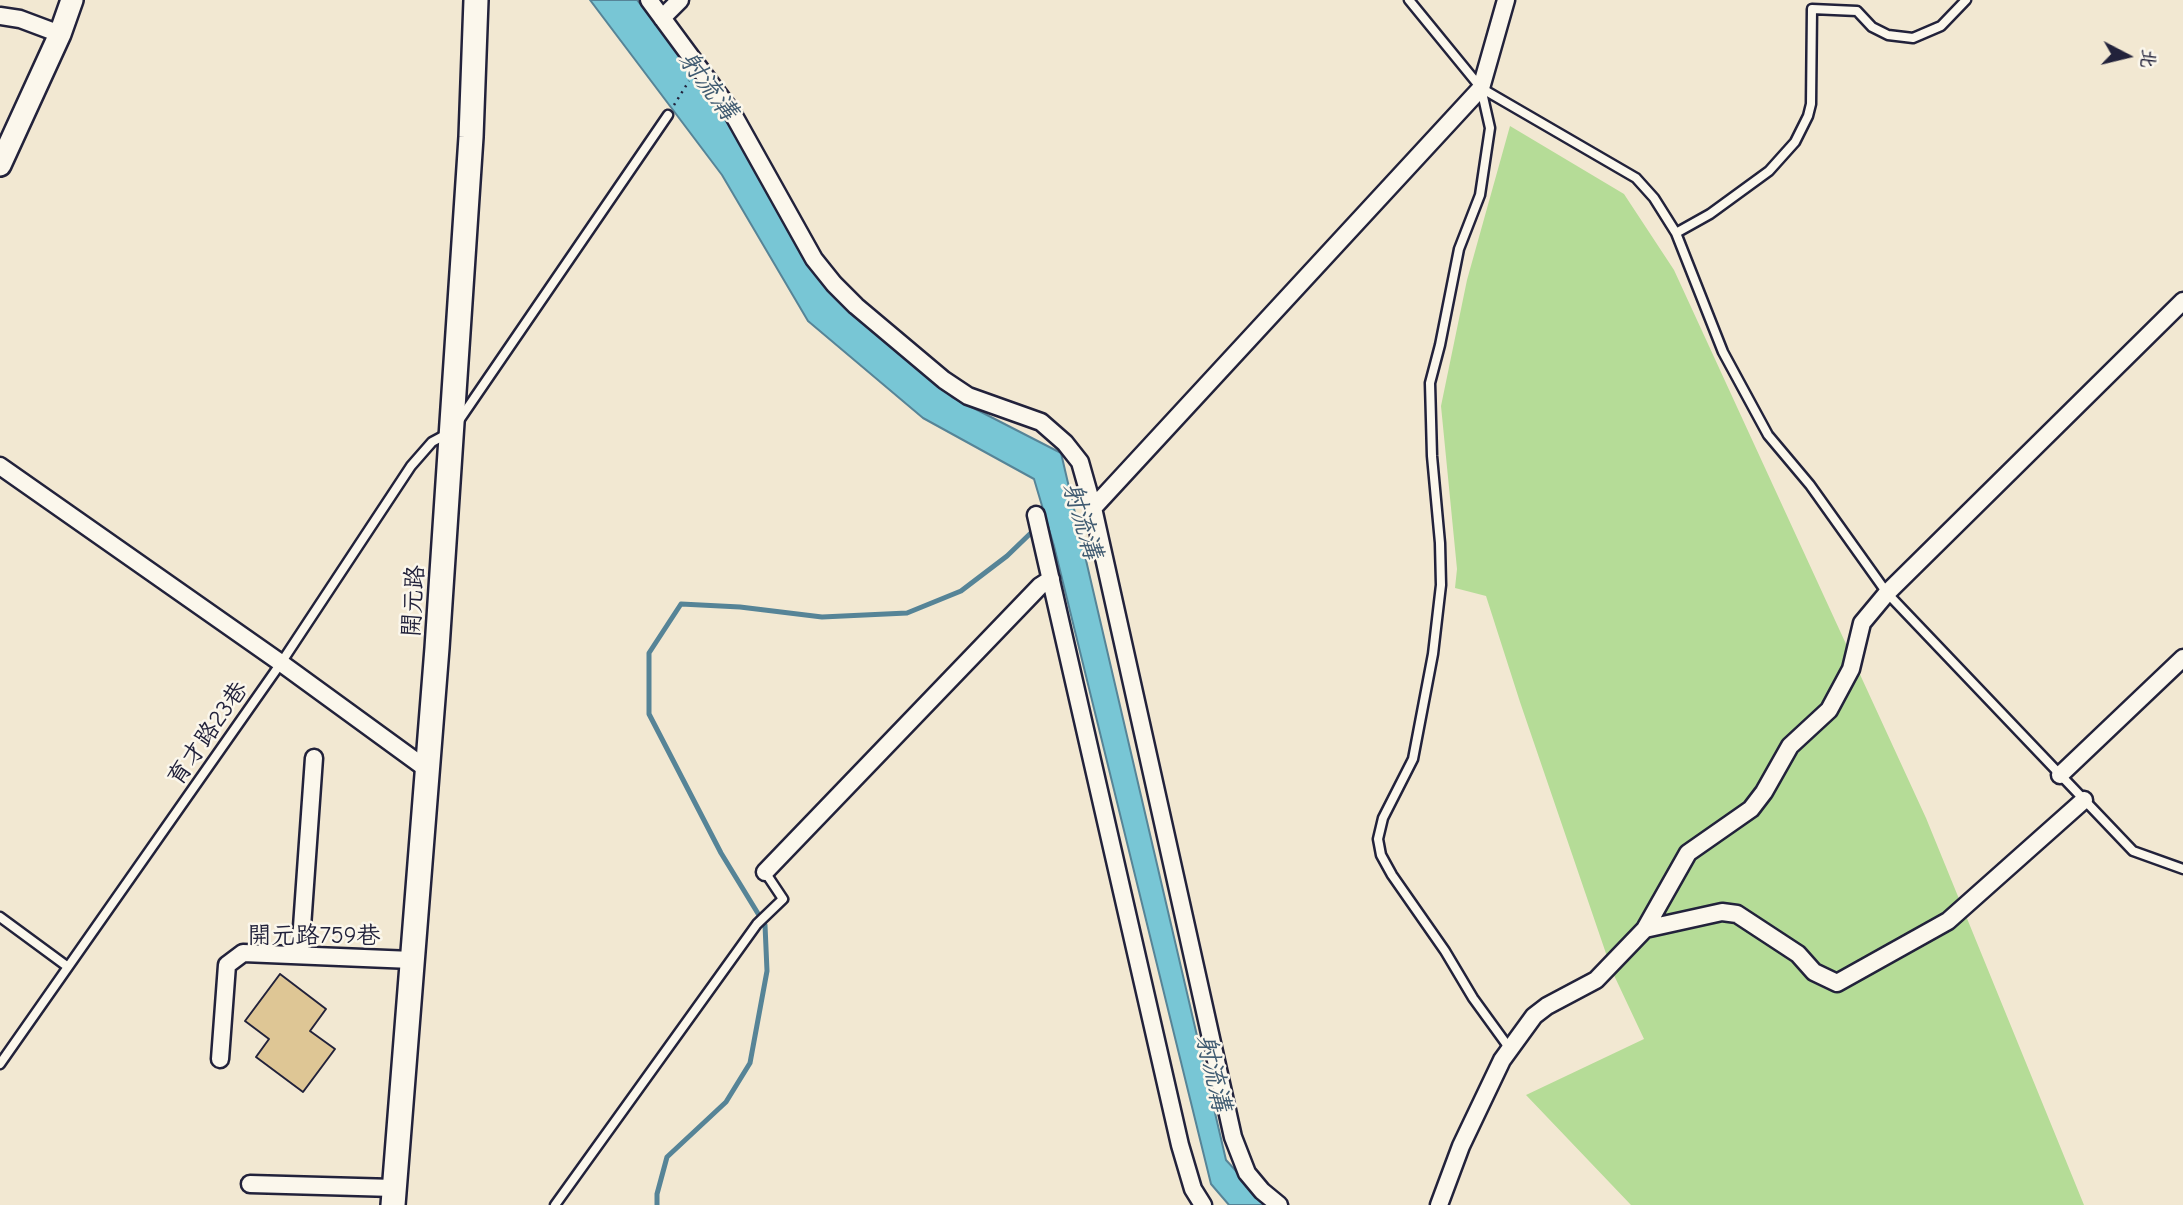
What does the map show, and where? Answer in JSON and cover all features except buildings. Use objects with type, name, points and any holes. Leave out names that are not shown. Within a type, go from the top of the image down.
[{"type":"main road","name":"開元路","points":[[394,1197],[452,432],[477,0]]},
{"type":"street","points":[[0,164],[60,34],[72,0]]},
{"type":"street","points":[[649,0],[733,114],[814,259],[834,284],[856,306],[944,380],[968,396],[1041,422],[1065,443],[1080,462],[1093,508],[1233,1136],[1247,1173],[1262,1191],[1279,1205]]},
{"type":"street","points":[[662,18],[680,0]]},
{"type":"street","points":[[1093,508],[1481,88],[1506,0]]},
{"type":"street","points":[[0,16],[20,19],[60,34]]},
{"type":"street","points":[[1439,1205],[1461,1146],[1502,1060],[1534,1016],[1547,1006],[1596,980],[1645,929],[1688,853],[1751,809],[1764,792],[1790,746],[1829,710],[1851,669],[1862,623],[1887,593],[2183,300]]},
{"type":"street","points":[[0,466],[281,663],[428,770]]},
{"type":"street","points":[[1036,516],[1180,1145],[1193,1189],[1203,1205]]},
{"type":"street","points":[[765,872],[1040,586],[1051,579]]},
{"type":"street","points":[[2060,775],[2183,658]]},
{"type":"street","points":[[300,955],[314,758]]},
{"type":"street","points":[[1645,929],[1721,912],[1737,914],[1798,954],[1814,972],[1837,983],[1948,921],[2084,800]]},
{"type":"street","name":"開元路759巷","points":[[219,1059],[227,965],[243,953],[412,961]]},
{"type":"street","points":[[250,1184],[394,1197]]},
{"type":"lane","points":[[1409,0],[1481,88],[1636,178],[1654,198],[1676,233],[1724,352],[1768,435],[1810,485],[1887,593],[2133,851],[2183,869]]},
{"type":"lane","points":[[1676,233],[1710,214],[1769,171],[1795,142],[1811,104],[1812,5],[1857,10],[1872,27],[1888,35],[1913,38],[1941,26],[1966,0]]},
{"type":"lane","points":[[1481,88],[1490,128],[1480,195],[1459,249],[1430,383],[1441,585],[1433,654],[1413,759],[1383,818],[1378,839],[1381,855],[1392,874],[1445,951],[1473,998],[1510,1049]]},
{"type":"lane","points":[[452,432],[668,115]]},
{"type":"lane","name":"育才路23巷","points":[[0,1063],[281,663],[411,466],[432,442],[452,432]]},
{"type":"lane","points":[[555,1205],[757,924],[783,899],[765,872]]},
{"type":"lane","points":[[0,917],[68,967]]},
{"type":"path","points":[[668,115],[698,66]]},
{"type":"green space","points":[[1510,126],[1624,194],[1674,270],[1926,818],[2084,1205],[1631,1205],[1526,1095],[1644,1039],[1612,971],[1486,596],[1455,588],[1457,569],[1441,406],[1467,280]]},
{"type":"water","points":[[590,0],[637,0],[692,69],[743,145],[822,281],[952,397],[1061,453],[1226,1160],[1267,1205],[1229,1205],[1211,1184],[1054,546],[1034,479],[923,418],[808,321],[722,175]]},
{"type":"waterway","points":[[657,1205],[657,1194],[667,1157],[726,1102],[750,1063],[767,971],[765,925],[721,853],[649,714],[649,653],[681,604],[740,607],[822,617],[907,613],[961,591],[1007,556],[1035,529]]},
{"type":"water label","name":"射流溝","points":[[708,86]]},
{"type":"water label","name":"射流溝","points":[[1082,521]]},
{"type":"water label","name":"射流溝","points":[[1213,1073]]}]
